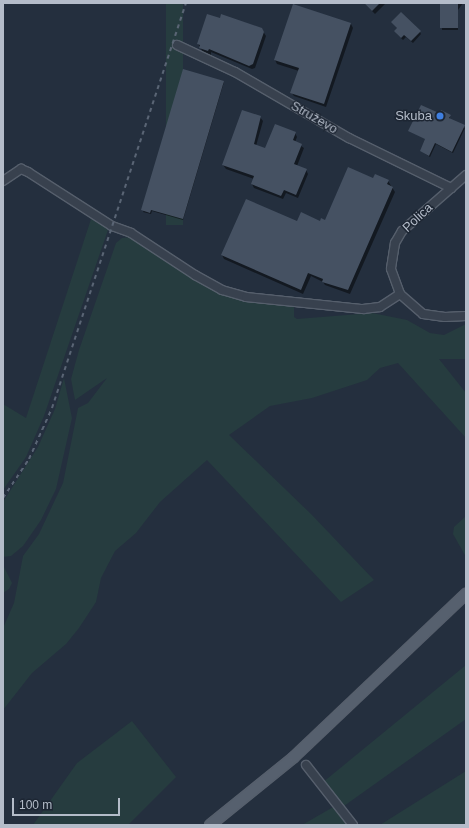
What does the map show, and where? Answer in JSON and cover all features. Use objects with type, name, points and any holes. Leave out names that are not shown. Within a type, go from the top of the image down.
[{"type":"main road","points":[[210,825],[294,757],[466,594]]},
{"type":"street","name":"Struževo","points":[[177,45],[235,72],[349,138],[451,188]]},
{"type":"street","points":[[3,181],[21,169],[112,226],[118,226],[222,290],[246,297],[363,310],[380,307],[400,294]]},
{"type":"street","name":"Polica","points":[[466,175],[402,231],[395,243],[391,268],[400,294],[423,314],[445,317],[466,316]]},
{"type":"street","points":[[306,765],[353,825]]},
{"type":"green space","points":[[166,3],[183,3],[183,225],[166,225]]},
{"type":"green space","points":[[92,216],[109,227],[44,416],[26,457],[3,490],[3,404],[26,418]]},
{"type":"green space","points":[[130,237],[234,297],[294,306],[294,317],[297,319],[372,313],[407,320],[430,333],[444,335],[466,324],[466,359],[439,359],[466,393],[466,438],[398,363],[380,368],[367,380],[312,398],[270,406],[229,435],[311,514],[374,580],[341,602],[207,460],[160,502],[136,533],[115,551],[101,578],[96,602],[79,628],[66,644],[32,673],[3,710],[3,628],[14,603],[23,556],[39,534],[63,483],[78,408],[88,403],[107,378],[75,400],[71,379],[79,350],[116,243],[122,238]]},
{"type":"green space","points":[[64,378],[72,418],[56,489],[41,520],[23,546],[11,556],[3,557],[3,502],[38,447],[55,409]]},
{"type":"green space","points":[[466,516],[466,557],[453,534],[454,527]]},
{"type":"green space","points":[[3,565],[12,583],[9,589],[3,593]]},
{"type":"green space","points":[[466,665],[466,719],[344,806],[358,825],[355,825],[322,783]]},
{"type":"green space","points":[[132,721],[176,777],[128,825],[33,825],[77,763]]},
{"type":"green space","points":[[466,771],[466,825],[380,825],[391,818]]},
{"type":"green space","points":[[335,806],[350,825],[302,825]]},
{"type":"building","points":[[364,3],[380,3],[372,11]]},
{"type":"building","points":[[440,3],[458,3],[458,28],[440,28]]},
{"type":"building","points":[[293,4],[351,23],[324,104],[290,93],[299,68],[274,60]]},
{"type":"building","points":[[401,12],[421,31],[411,41],[404,35],[401,38],[394,31],[397,28],[391,22]]},
{"type":"building","points":[[207,14],[220,18],[221,14],[262,28],[264,32],[253,64],[249,66],[209,49],[208,51],[199,48],[200,45],[197,44]]},
{"type":"building","points":[[183,69],[224,81],[183,219],[151,210],[150,213],[141,210]]},
{"type":"building","points":[[421,105],[439,113],[441,110],[451,115],[449,118],[465,125],[452,152],[435,143],[429,156],[420,151],[425,139],[408,131]]},
{"type":"building","points":[[242,110],[261,116],[254,144],[265,148],[275,124],[296,132],[293,140],[302,144],[294,164],[307,169],[296,195],[284,190],[281,196],[251,184],[254,176],[222,165]]},
{"type":"building","points":[[348,167],[373,178],[375,174],[389,180],[387,184],[393,187],[348,290],[322,282],[323,279],[308,273],[301,290],[221,255],[246,199],[297,221],[301,212],[320,221],[321,218],[325,220]]},
{"type":"railway","points":[[3,498],[29,459],[52,408],[186,3]]},
{"type":"place","name":"Skuba","points":[[440,116]]}]
